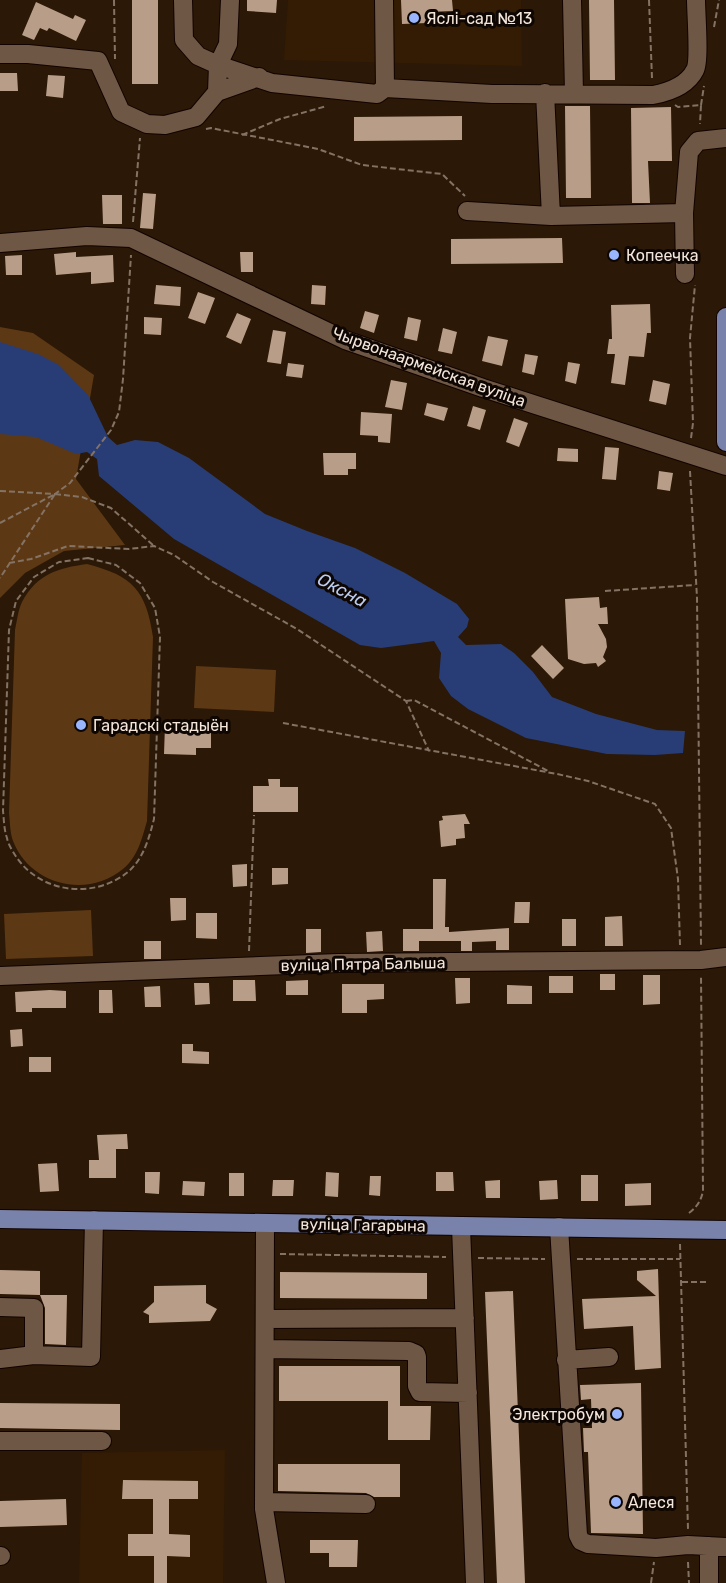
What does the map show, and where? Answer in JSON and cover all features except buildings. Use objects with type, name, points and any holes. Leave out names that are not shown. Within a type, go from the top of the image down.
[{"type":"main road","points":[[726,317],[726,442]]},
{"type":"main road","name":"вуліца Гагарына","points":[[0,1219],[726,1230]]},
{"type":"street","points":[[183,0],[184,40],[198,56],[272,83],[377,94],[385,87],[492,94],[653,95],[670,91],[688,79],[696,68],[696,0]]},
{"type":"street","points":[[217,92],[218,65],[228,44],[230,0]]},
{"type":"street","points":[[384,0],[385,87]]},
{"type":"street","points":[[572,0],[574,93]]},
{"type":"street","points":[[0,43],[28,54]]},
{"type":"street","points":[[0,54],[106,60],[121,112],[147,124],[165,125],[196,117],[217,92],[259,77]]},
{"type":"street","points":[[545,93],[550,216]]},
{"type":"street","points":[[690,277],[684,213],[689,152],[698,141],[726,138]]},
{"type":"street","points":[[467,211],[550,216],[684,213]]},
{"type":"street","name":"Чырвонаармейская вуліца","points":[[0,243],[87,236],[132,238],[345,340],[408,363],[726,466]]},
{"type":"street","name":"вуліца Пятра Балыша","points":[[0,976],[338,963],[701,960],[726,957]]},
{"type":"street","points":[[0,1359],[34,1355],[91,1357],[94,1220]]},
{"type":"street","points":[[265,1223],[264,1502],[276,1583]]},
{"type":"street","points":[[461,1227],[475,1583]]},
{"type":"street","points":[[559,1227],[578,1535],[581,1541],[588,1544],[656,1548],[688,1545],[717,1546],[709,1583]]},
{"type":"street","points":[[0,1307],[34,1308],[34,1355]]},
{"type":"street","points":[[265,1320],[465,1318]]},
{"type":"street","points":[[265,1349],[410,1351],[417,1357],[417,1386],[420,1392],[468,1393]]},
{"type":"street","points":[[566,1360],[609,1357]]},
{"type":"street","points":[[0,1441],[102,1441]]},
{"type":"street","points":[[264,1502],[366,1504]]},
{"type":"path","points":[[106,60],[114,0]]},
{"type":"path","points":[[649,0],[653,95],[662,97],[678,107],[701,105],[698,141]]},
{"type":"path","points":[[242,135],[280,118],[330,105]]},
{"type":"path","points":[[0,524],[55,494],[70,483],[111,430],[119,412],[140,136],[147,124]]},
{"type":"path","points":[[200,129],[211,128],[318,149],[362,165],[442,174],[467,197],[467,211]]},
{"type":"path","points":[[689,1583],[680,1259],[681,1218],[696,1208],[703,1191],[696,585],[689,454],[693,423],[690,277]]},
{"type":"path","points":[[0,491],[82,497],[111,508],[154,546],[174,555],[213,582],[297,629],[406,701],[429,750]]},
{"type":"path","points":[[0,578],[55,494]]},
{"type":"path","points":[[9,563],[31,559],[68,546],[129,549],[154,546]]},
{"type":"path","points":[[88,558],[116,565],[140,583],[155,608],[160,637],[154,819],[146,847],[129,871],[103,886],[74,890],[46,883],[22,866],[7,840],[3,811],[9,630],[16,601],[34,577],[59,562],[88,558]]},
{"type":"path","points":[[605,591],[696,585]]},
{"type":"path","points":[[406,701],[414,700],[552,773]]},
{"type":"path","points":[[283,723],[552,773],[588,781],[655,804],[671,828],[678,879],[680,960]]},
{"type":"path","points":[[249,966],[254,815]]},
{"type":"path","points":[[703,1191],[708,1191]]},
{"type":"path","points":[[682,1282],[707,1282]]},
{"type":"path","points":[[651,1583],[656,1548]]},
{"type":"shaded area","points":[[288,0],[521,0],[522,66],[284,60]]},
{"type":"shaded area","points":[[0,327],[33,333],[94,375],[76,479],[125,545],[64,551],[25,573],[0,598]]},
{"type":"shaded area","name":"Гарадскі стадыён","points":[[87,564],[116,574],[135,587],[146,607],[153,637],[147,821],[136,853],[123,869],[109,878],[77,885],[61,883],[32,868],[21,856],[13,841],[9,813],[15,630],[20,608],[28,592],[49,574]]},
{"type":"shaded area","points":[[196,666],[276,670],[274,712],[194,708]]},
{"type":"shaded area","points":[[91,910],[93,956],[6,959],[4,914]]},
{"type":"shaded area","points":[[225,1450],[223,1583],[79,1583],[82,1453]]},
{"type":"water","name":"Оксна","points":[[0,342],[38,354],[59,365],[88,395],[108,437],[117,445],[135,440],[158,442],[189,458],[265,514],[355,548],[405,573],[457,604],[469,619],[467,627],[458,637],[466,645],[501,644],[533,672],[552,697],[596,714],[657,730],[685,731],[683,753],[607,754],[526,738],[468,709],[451,696],[439,678],[441,653],[434,641],[381,648],[360,645],[174,539],[99,476],[97,459],[87,452],[76,454],[36,437],[0,434]]},
{"type":"place","name":"Яслі-сад №13","points":[[414,18]]},
{"type":"place","name":"Копеечка","points":[[614,255]]},
{"type":"place","name":"Гарадскі стадыён","points":[[81,725]]},
{"type":"place","name":"Электробум","points":[[617,1414]]},
{"type":"place","name":"Алеся","points":[[616,1502]]}]
